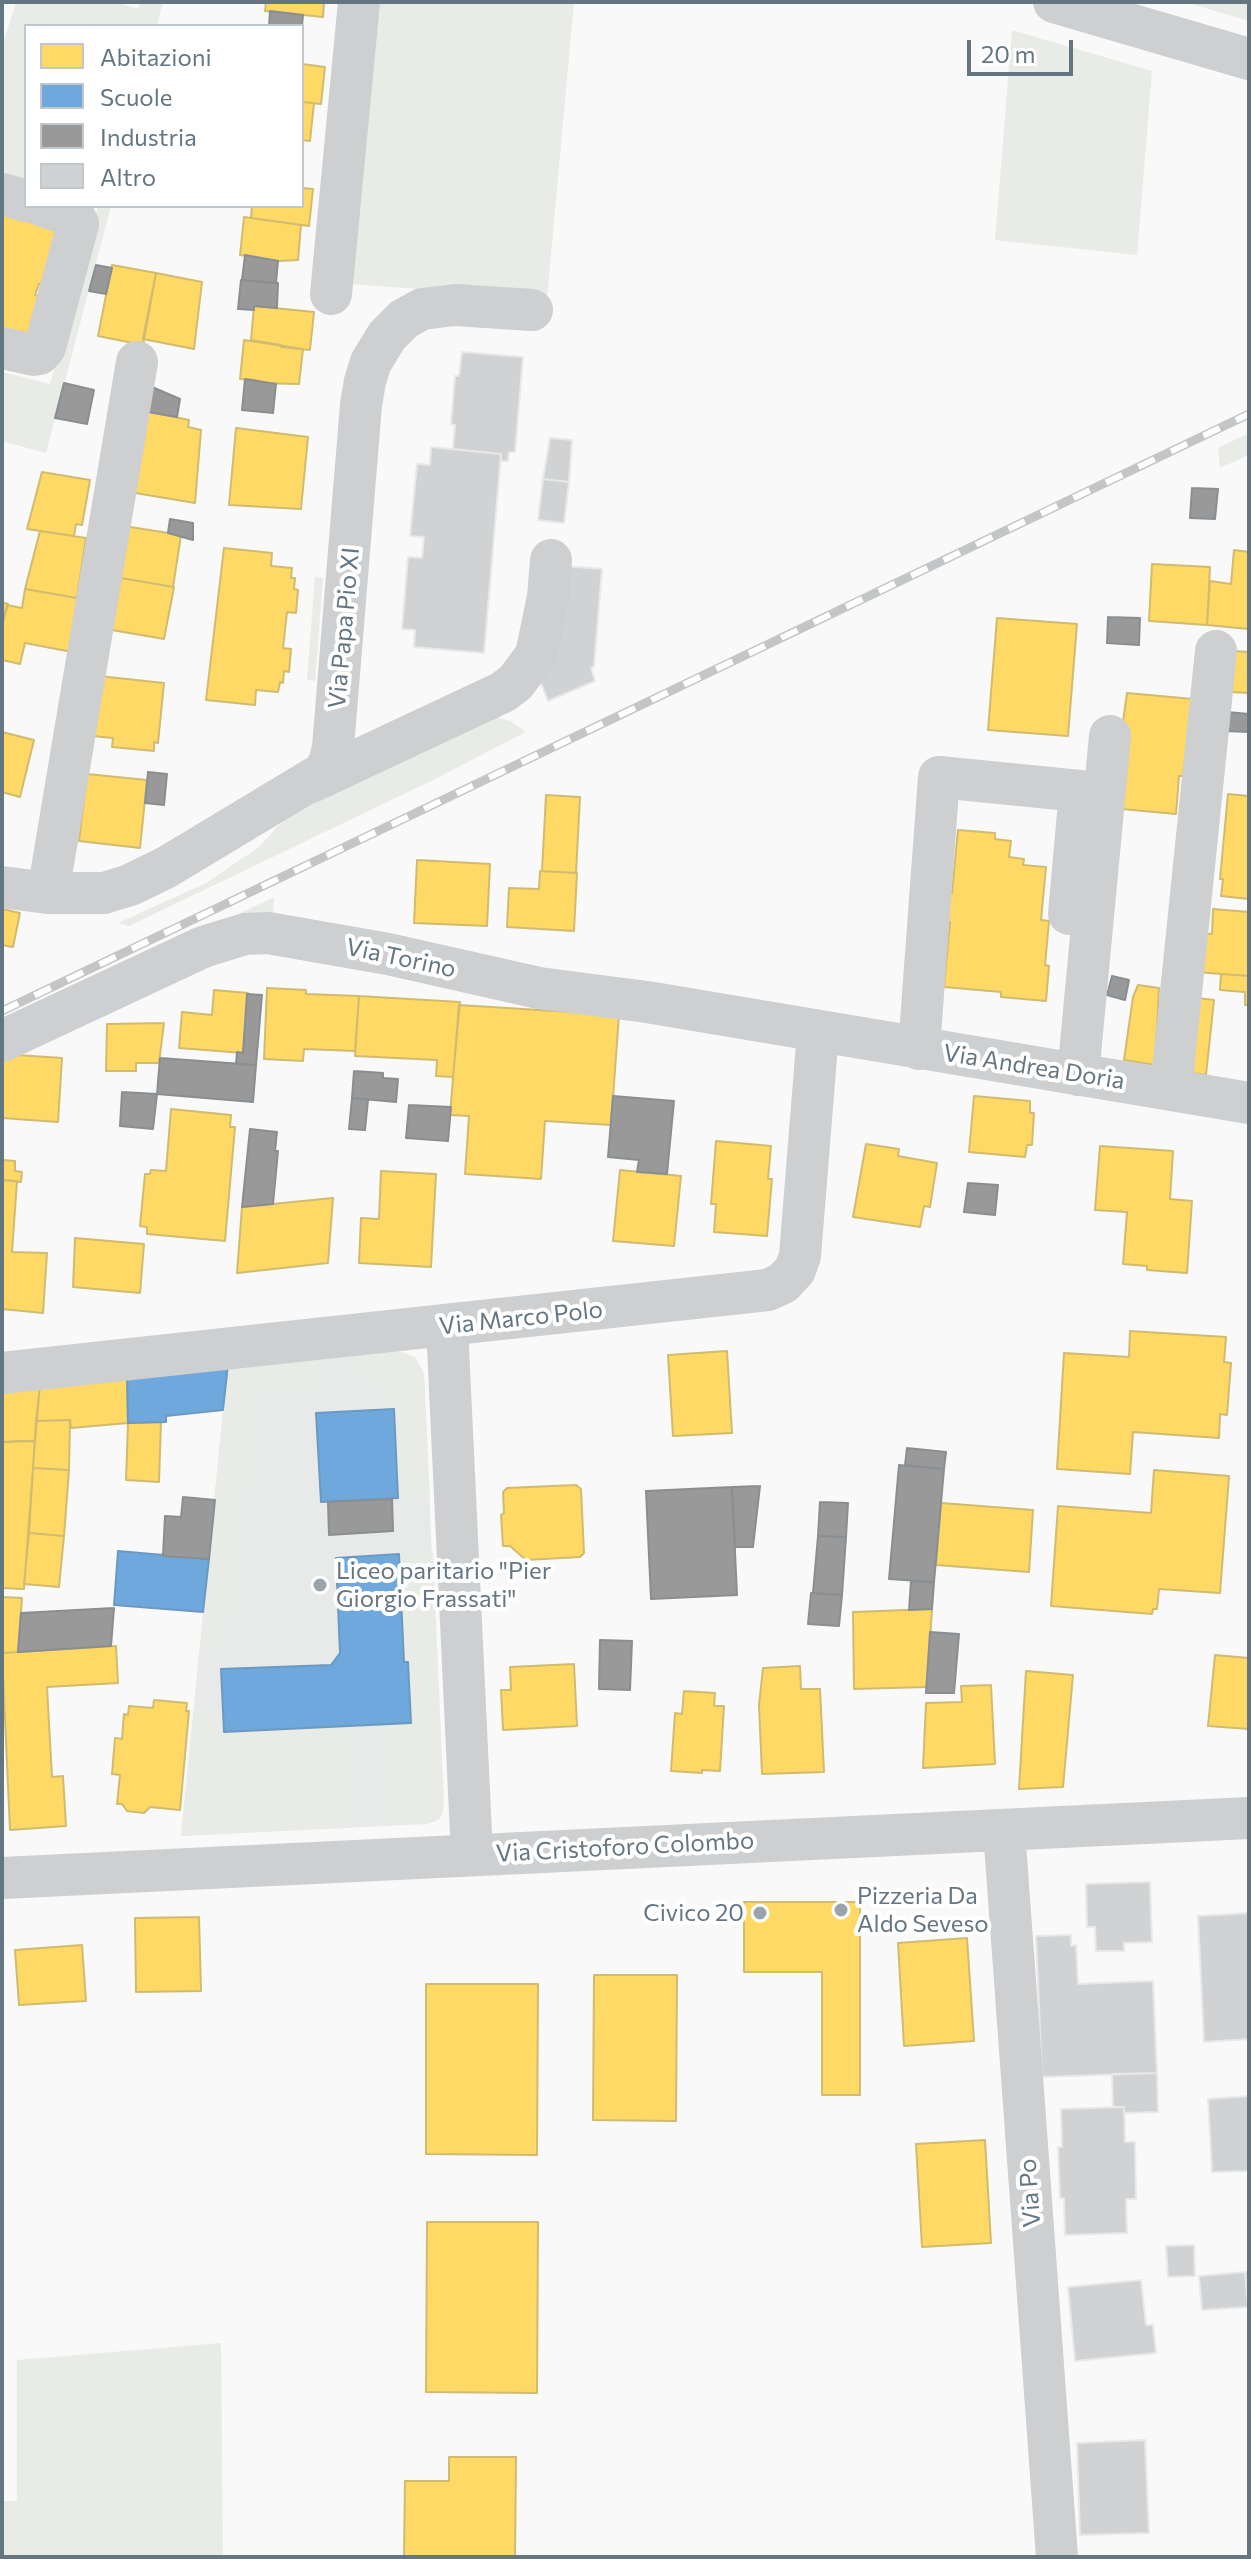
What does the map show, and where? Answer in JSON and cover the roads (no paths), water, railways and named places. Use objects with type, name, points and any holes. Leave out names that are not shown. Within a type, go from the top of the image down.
[{"type":"street","points":[[331,294],[359,2]]},
{"type":"street","points":[[1054,2],[1249,59]]},
{"type":"street","points":[[2,194],[24,200]]},
{"type":"street","points":[[2,348],[39,354],[45,347],[78,224],[74,216],[49,208]]},
{"type":"street","name":"Via Papa Pio XI","points":[[2,887],[48,893],[104,893],[130,885],[165,868],[323,773],[333,747],[361,405],[371,362],[387,336],[404,319],[422,309],[455,305],[532,310]]},
{"type":"street","points":[[48,893],[137,362]]},
{"type":"street","points":[[310,783],[503,692],[516,682],[536,655],[548,597],[551,560]]},
{"type":"street","points":[[1171,1090],[1216,651]]},
{"type":"street","points":[[1078,1075],[1110,736]]},
{"type":"street","points":[[919,1049],[939,777],[1080,791],[1069,914]]},
{"type":"street","name":"Via Torino","points":[[2,1041],[203,947],[245,934],[268,933],[388,954],[539,988],[647,1002],[818,1032]]},
{"type":"street","name":"Via Andrea Doria","points":[[818,1032],[1249,1103]]},
{"type":"street","name":"Via Marco Polo","points":[[2,1373],[768,1290],[783,1283],[795,1270],[802,1241],[818,1032]]},
{"type":"street","points":[[447,1326],[472,1855]]},
{"type":"street","name":"Via Cristoforo Colombo","points":[[2,1878],[1249,1818]]},
{"type":"street","name":"Via Po","points":[[1004,1830],[1057,2557]]},
{"type":"railway","points":[[2,1011],[1249,414]]},
{"type":"place","name":"Liceo paritario \"Pier Giorgio Frassati\"","points":[[320,1585]]},
{"type":"place","name":"Pizzeria Da Aldo Seveso","points":[[841,1910]]},
{"type":"place","name":"Civico 20","points":[[760,1913]]}]
